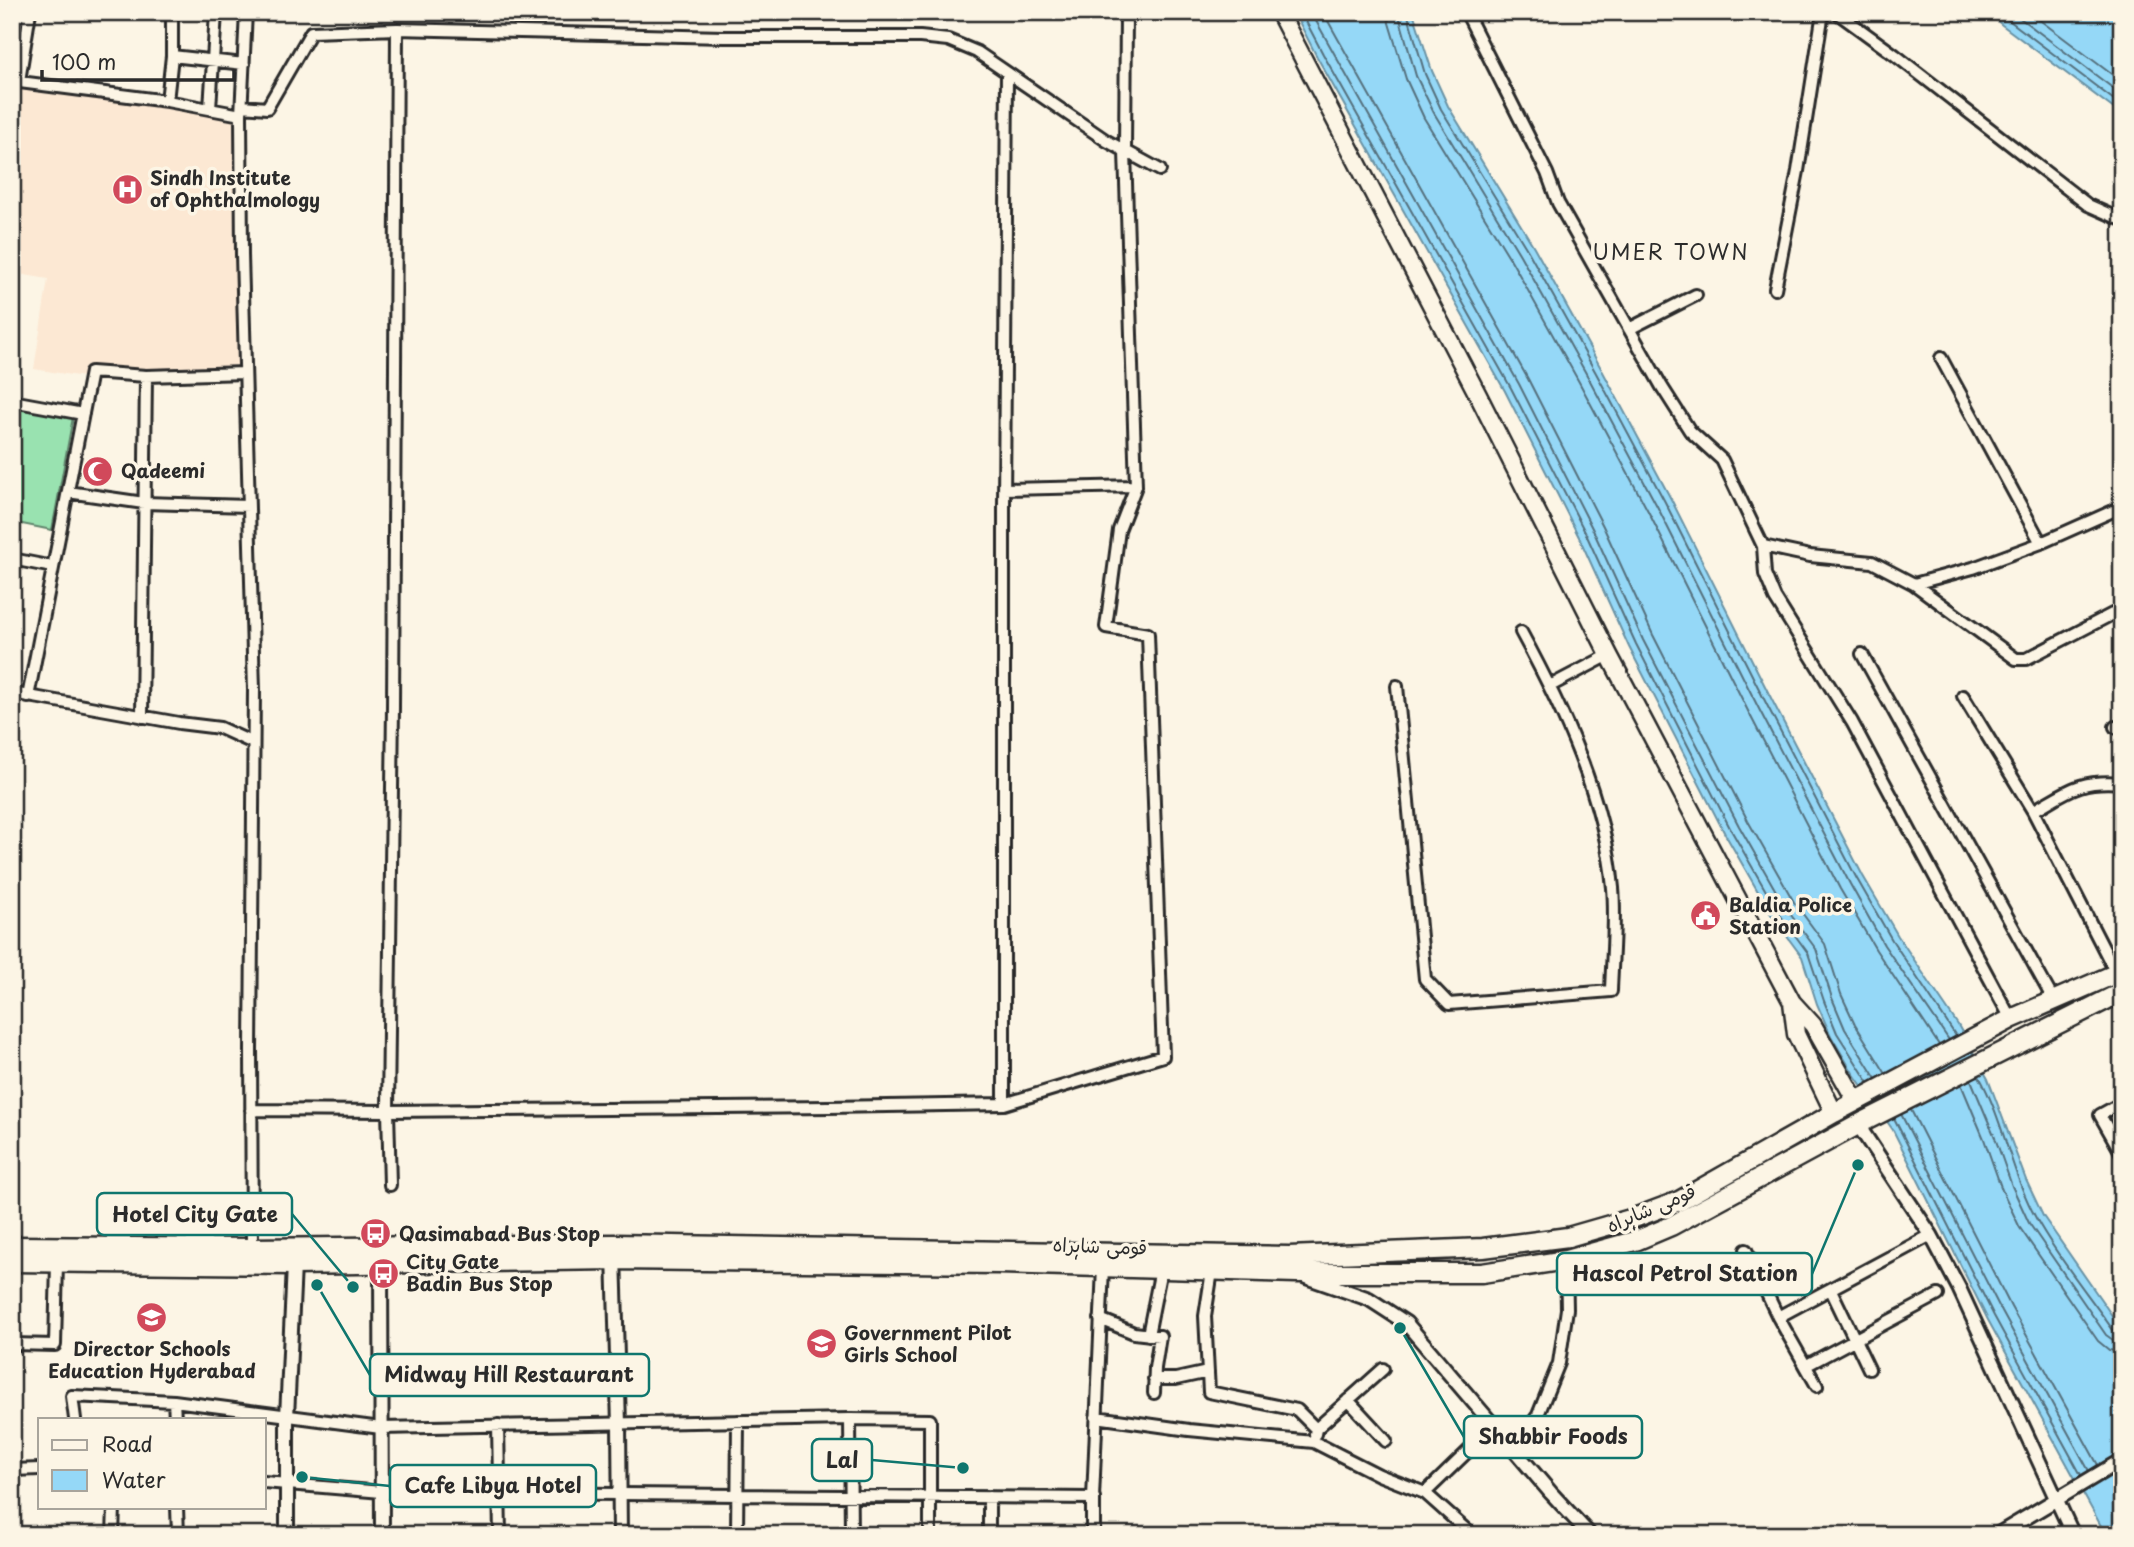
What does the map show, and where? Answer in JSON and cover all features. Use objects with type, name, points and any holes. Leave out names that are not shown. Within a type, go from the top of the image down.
[{"type":"highway","name":"قومی شاہراہ","points":[[12,1262],[57,1263],[102,1255],[252,1248],[449,1253],[1289,1256],[1483,1248],[1568,1237],[1634,1218],[1679,1201],[1835,1113],[2011,1019],[2119,972]]},
{"type":"highway","name":"قومی شاہراہ","points":[[614,1252],[1297,1273],[1482,1273],[1566,1260],[1638,1240],[1689,1217],[1861,1123],[2122,992]]},
{"type":"highway","points":[[1679,1201],[1689,1217]]},
{"type":"highway","name":"قومی شاہراہ","points":[[12,1246],[102,1255],[294,1265],[382,1263],[449,1253]]},
{"type":"main road","points":[[1279,12],[1478,395],[1609,655],[1792,1002],[1813,1025],[1860,1100]]},
{"type":"main road","points":[[1792,1002],[1796,1034],[1835,1113]]},
{"type":"street","points":[[167,101],[172,56],[172,12]]},
{"type":"street","points":[[210,109],[216,12]]},
{"type":"street","points":[[246,12],[242,111],[245,373],[254,690],[252,1248]]},
{"type":"street","points":[[251,1110],[1004,1104],[1163,1056],[1148,634],[1106,627],[1119,530],[1136,486],[1125,152],[1126,12]]},
{"type":"street","points":[[1466,12],[1547,173],[1558,203],[1662,387],[1690,431],[1722,460],[1763,546],[1765,574],[1775,598],[1853,722],[2011,1019]]},
{"type":"street","points":[[1775,289],[1798,171],[1823,12]]},
{"type":"street","points":[[1836,12],[2088,205],[2122,220]]},
{"type":"street","points":[[12,14],[30,14],[16,81],[210,109],[242,111],[267,108],[311,32],[397,29],[724,37],[920,37],[948,40],[977,52],[1125,152],[1160,170]]},
{"type":"street","points":[[390,1185],[388,1111],[397,29]]},
{"type":"street","points":[[172,56],[244,64]]},
{"type":"street","points":[[1004,1104],[1007,73]]},
{"type":"street","points":[[1629,329],[1696,295]]},
{"type":"street","points":[[1941,358],[2041,543]]},
{"type":"street","points":[[28,697],[92,372],[146,376],[245,373]]},
{"type":"street","points":[[142,717],[146,376]]},
{"type":"street","points":[[12,401],[83,414]]},
{"type":"street","points":[[1004,489],[1136,486]]},
{"type":"street","points":[[68,492],[144,503],[249,506]]},
{"type":"street","points":[[1914,584],[1973,568],[2041,543],[2122,507]]},
{"type":"street","points":[[1763,546],[1810,556],[1872,562],[1914,584],[2016,659],[2026,659],[2122,609]]},
{"type":"street","points":[[12,559],[53,567]]},
{"type":"street","points":[[1397,686],[1425,979],[1449,1004],[1611,991],[1613,890],[1605,837],[1592,790],[1550,686],[1521,632]]},
{"type":"street","points":[[1862,654],[2054,1000]]},
{"type":"street","points":[[1550,686],[1609,655]]},
{"type":"street","points":[[12,693],[220,728],[253,743]]},
{"type":"street","points":[[1963,696],[2033,811],[2119,972]]},
{"type":"street","points":[[2033,811],[2080,784],[2102,781],[2122,783]]},
{"type":"street","points":[[2122,1103],[2100,1115],[2122,1154]]},
{"type":"street","points":[[1861,1123],[1931,1235],[1959,1288],[2073,1535]]},
{"type":"street","points":[[1778,1317],[1931,1235]]},
{"type":"street","points":[[1746,1250],[1778,1317],[1817,1386]]},
{"type":"street","points":[[614,1252],[620,1535]]},
{"type":"street","points":[[1514,1449],[1538,1415],[1559,1363],[1567,1309],[1566,1260]]},
{"type":"street","points":[[12,1344],[55,1345],[57,1263]]},
{"type":"street","points":[[382,1263],[382,1535]]},
{"type":"street","points":[[287,1535],[287,1416],[294,1265]]},
{"type":"street","points":[[1093,1535],[1103,1267]]},
{"type":"street","points":[[1148,1335],[1161,1269]]},
{"type":"street","points":[[1212,1271],[1205,1316],[1209,1392],[1297,1409],[1316,1429]]},
{"type":"street","points":[[1297,1273],[1369,1299],[1406,1323],[1590,1535]]},
{"type":"street","points":[[1830,1290],[1869,1369]]},
{"type":"street","points":[[1807,1365],[1938,1295]]},
{"type":"street","points":[[1100,1320],[1134,1333],[1160,1336],[1154,1393]]},
{"type":"street","points":[[1314,1442],[1316,1429],[1383,1369]]},
{"type":"street","points":[[1154,1379],[1176,1379],[1208,1372]]},
{"type":"street","points":[[75,1418],[72,1396],[174,1401],[381,1428],[498,1424],[930,1420],[930,1535]]},
{"type":"street","points":[[1348,1400],[1386,1441]]},
{"type":"street","points":[[174,1401],[174,1418]]},
{"type":"street","points":[[1096,1417],[1314,1442],[1379,1475],[1425,1493],[1472,1535]]},
{"type":"street","points":[[850,1419],[851,1535]]},
{"type":"street","points":[[737,1535],[738,1421]]},
{"type":"street","points":[[498,1424],[500,1535]]},
{"type":"street","points":[[1425,1493],[1494,1426]]},
{"type":"street","points":[[1997,1535],[2122,1460]]},
{"type":"street","points":[[12,1470],[38,1469]]},
{"type":"street","points":[[266,1482],[382,1492],[1093,1498]]},
{"type":"street","points":[[989,1497],[989,1535]]},
{"type":"street","points":[[113,1535],[114,1508]]},
{"type":"street","points":[[177,1508],[178,1535]]},
{"type":"shaded area","name":"Sindh Institute of Ophthalmology","points":[[12,81],[241,115],[245,373],[90,378],[34,369],[48,279],[19,274],[21,264],[12,262]]},
{"type":"green space","points":[[12,406],[73,417],[52,530],[12,522]]},
{"type":"water","points":[[1294,12],[1413,12],[1432,71],[1448,106],[1534,247],[1602,370],[1671,499],[1863,876],[1898,936],[1958,1025],[1988,1079],[2026,1180],[2043,1216],[2122,1330],[2122,1535],[2106,1535],[1988,1320],[1893,1130],[1831,1036],[1817,1004],[1802,957],[1772,916],[1725,834],[1629,647],[1579,537],[1505,391]]},
{"type":"water","points":[[1987,12],[2122,12],[2122,115],[2002,25]]},
{"type":"place","name":"Sindh Institute of Ophthalmology","points":[[127,189]]},
{"type":"place","name":"Qadeemi","points":[[98,471]]},
{"type":"place","name":"Baldia Police Station","points":[[1706,916]]},
{"type":"place","name":"Hascol Petrol Station","points":[[1858,1165]]},
{"type":"place","name":"Qasimabad Bus Stop","points":[[376,1234]]},
{"type":"place","name":"City Gate Badin Bus Stop","points":[[383,1273]]},
{"type":"place","name":"Midway Hill Restaurant","points":[[317,1285]]},
{"type":"place","name":"Hotel City Gate","points":[[353,1287]]},
{"type":"place","name":"Director Schools Education Hyderabad","points":[[152,1318]]},
{"type":"place","name":"Shabbir Foods","points":[[1400,1328]]},
{"type":"place","name":"Government Pilot Girls School","points":[[821,1344]]},
{"type":"place","name":"Lal","points":[[963,1468]]},
{"type":"place","name":"Cafe Libya Hotel","points":[[302,1477]]},
{"type":"district","name":"UMER TOWN","points":[[1671,253]]}]
